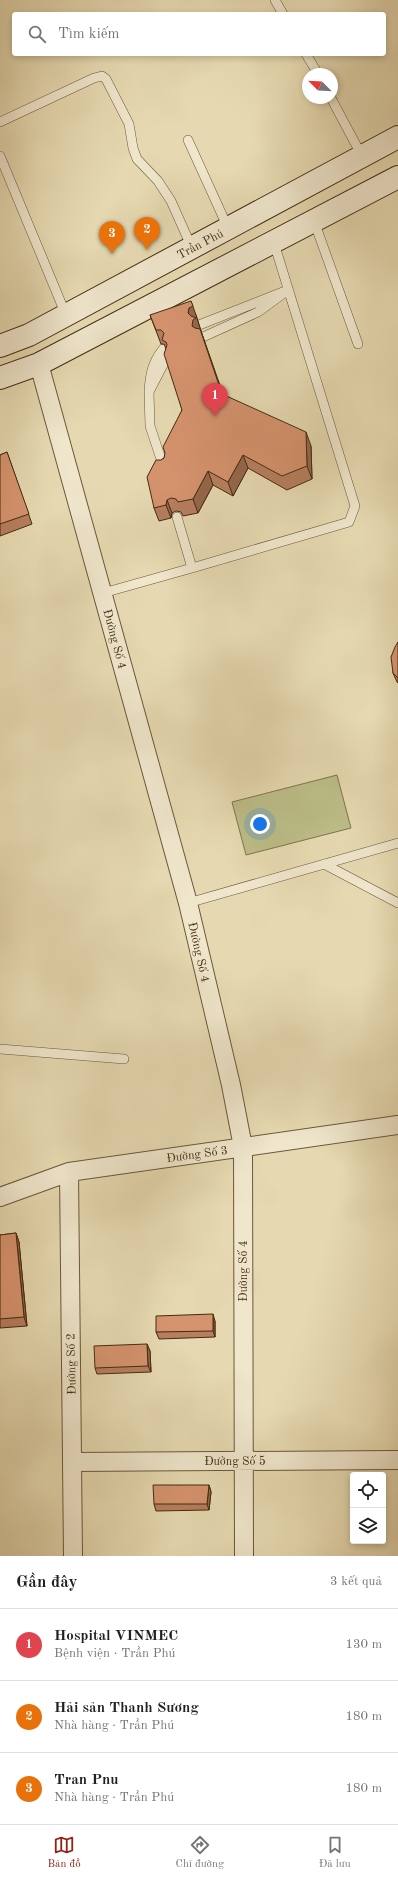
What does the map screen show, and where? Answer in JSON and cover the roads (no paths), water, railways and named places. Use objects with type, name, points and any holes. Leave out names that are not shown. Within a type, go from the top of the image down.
[{"type":"main road","name":"Trần Phú","points":[[0,346],[29,335],[398,137]]},
{"type":"main road","points":[[0,378],[40,364],[398,177]]},
{"type":"main road","points":[[29,335],[40,364]]},
{"type":"street","name":"Đường Số 4","points":[[40,364],[188,903],[231,1085],[243,1147],[244,1556]]},
{"type":"street","name":"Đường Số 3","points":[[0,1197],[69,1172],[398,1125]]},
{"type":"street","name":"Đường Số 2","points":[[69,1172],[73,1556]]},
{"type":"street","name":"Đường Số 5","points":[[72,1462],[398,1460]]},
{"type":"lane","points":[[275,0],[282,12]]},
{"type":"lane","points":[[307,56],[314,68]]},
{"type":"lane","points":[[0,122],[94,78],[102,76],[110,86],[127,118],[137,159],[158,182],[171,201],[192,248]]},
{"type":"lane","points":[[334,104],[362,156]]},
{"type":"lane","points":[[188,140],[228,228]]},
{"type":"lane","points":[[0,156],[66,315]]},
{"type":"lane","points":[[314,222],[358,344]]},
{"type":"lane","points":[[103,593],[349,522],[355,506],[274,243]]},
{"type":"lane","points":[[199,325],[288,290]]},
{"type":"lane","points":[[204,337],[258,312],[288,290]]},
{"type":"lane","points":[[163,349],[154,361],[150,375],[149,392],[150,426],[164,468]]},
{"type":"lane","points":[[149,392],[166,360]]},
{"type":"lane","points":[[177,517],[192,568]]},
{"type":"lane","points":[[188,903],[398,843]]},
{"type":"lane","points":[[324,864],[398,903]]},
{"type":"lane","points":[[0,1049],[124,1059]]},
{"type":"place","name":"Hải sản Thanh Sương","points":[[147,250]]},
{"type":"place","name":"Tran Pnu","points":[[112,254]]},
{"type":"place","name":"Hospital VINMEC","points":[[215,416]]}]
